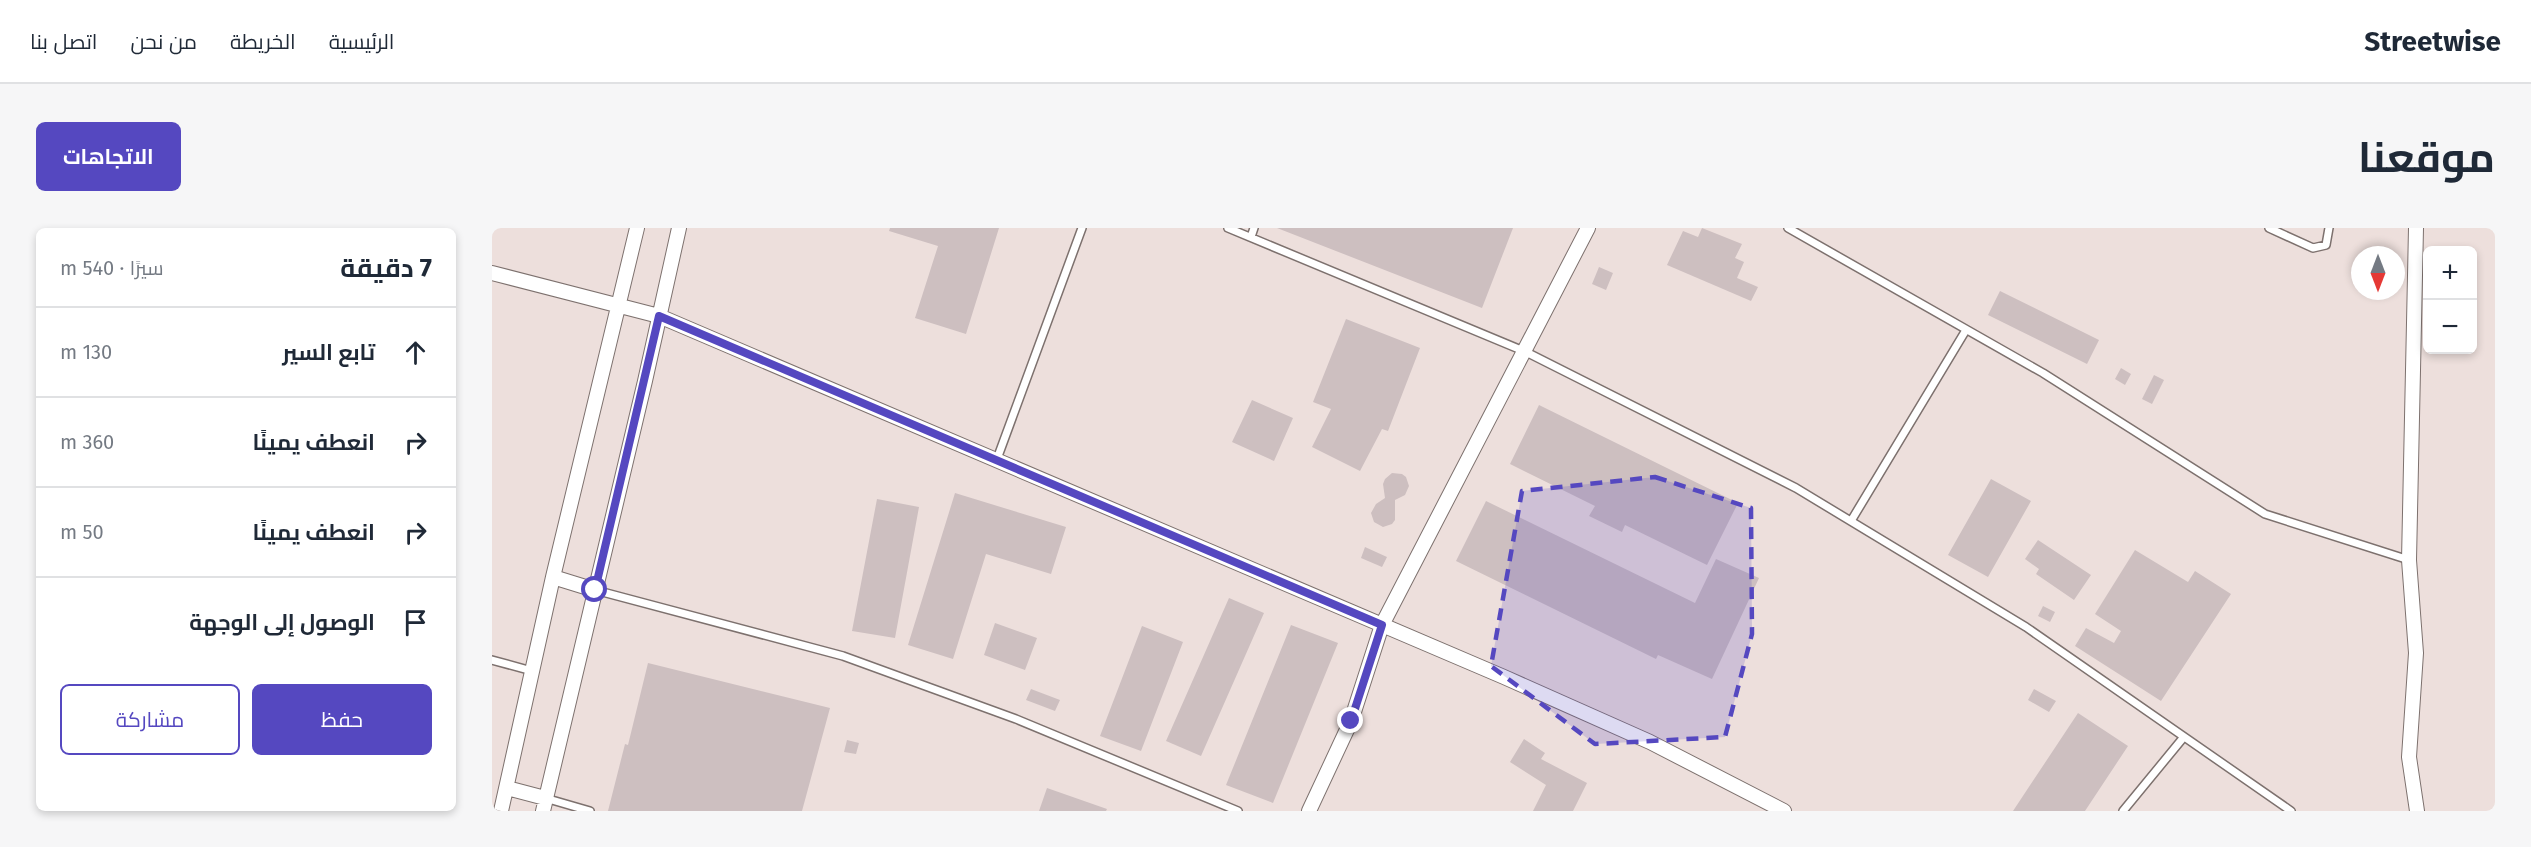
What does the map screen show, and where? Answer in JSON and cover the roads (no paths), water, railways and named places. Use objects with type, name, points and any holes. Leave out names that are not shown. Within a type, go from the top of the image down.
[{"type":"street","points":[[501,811],[553,577],[637,228]]},
{"type":"street","points":[[507,788],[544,805],[679,228]]},
{"type":"street","points":[[1309,811],[1351,721],[1382,625],[1526,352],[1588,228]]},
{"type":"street","points":[[2416,228],[2409,560],[2416,653],[2409,757],[2417,811]]},
{"type":"street","points":[[492,273],[659,316],[997,459],[1650,742],[1784,811]]},
{"type":"street","points":[[553,577],[595,590]]},
{"type":"lane","points":[[997,459],[1082,228]]},
{"type":"lane","points":[[1228,228],[1526,352],[1796,488],[2026,627],[2291,811]]},
{"type":"lane","points":[[1251,237],[1254,228]]},
{"type":"lane","points":[[1788,228],[2043,374],[2265,514],[2409,560]]},
{"type":"lane","points":[[2269,228],[2313,248],[2326,245],[2329,228]]},
{"type":"lane","points":[[1851,521],[1966,330]]},
{"type":"lane","points":[[595,590],[843,656],[1016,719],[1238,811]]},
{"type":"lane","points":[[492,660],[532,671]]},
{"type":"lane","points":[[2124,811],[2183,738]]},
{"type":"lane","points":[[544,805],[590,811]]}]
